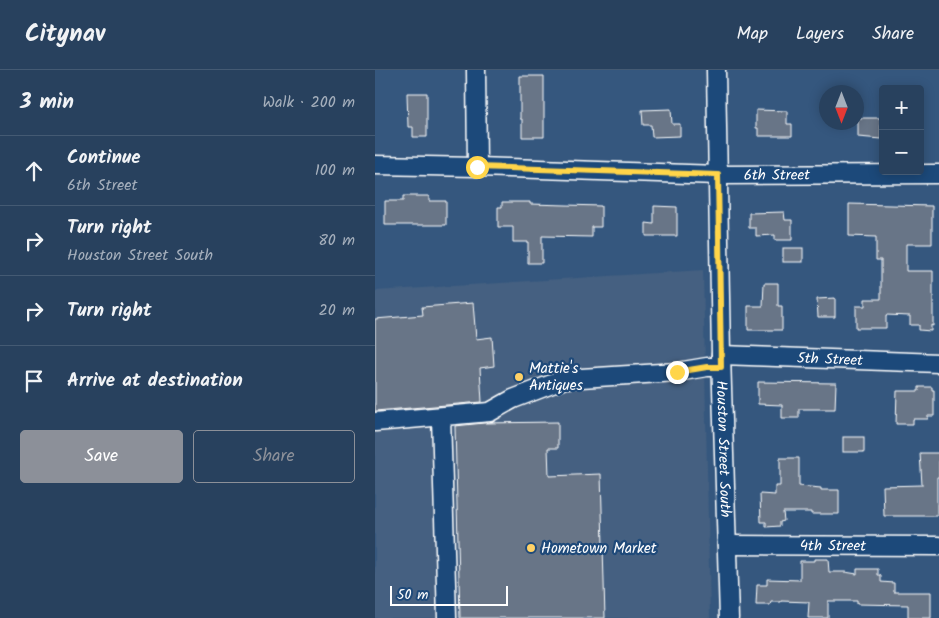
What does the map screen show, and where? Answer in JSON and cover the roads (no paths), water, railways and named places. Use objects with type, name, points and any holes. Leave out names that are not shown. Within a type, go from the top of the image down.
[{"type":"street","points":[[476,70],[477,167]]},
{"type":"street","name":"Houston Street South","points":[[716,70],[721,361],[729,618]]},
{"type":"street","name":"6th Street","points":[[375,165],[718,175],[939,174]]},
{"type":"street","name":"5th Street","points":[[375,422],[489,412],[513,398],[565,380],[677,372],[707,367],[721,361],[939,363]]},
{"type":"street","points":[[441,417],[447,618]]},
{"type":"street","name":"4th Street","points":[[727,544],[939,546]]},
{"type":"place","name":"Mattie's Antiques","points":[[519,377]]},
{"type":"place","name":"Hometown Market","points":[[531,548]]}]
